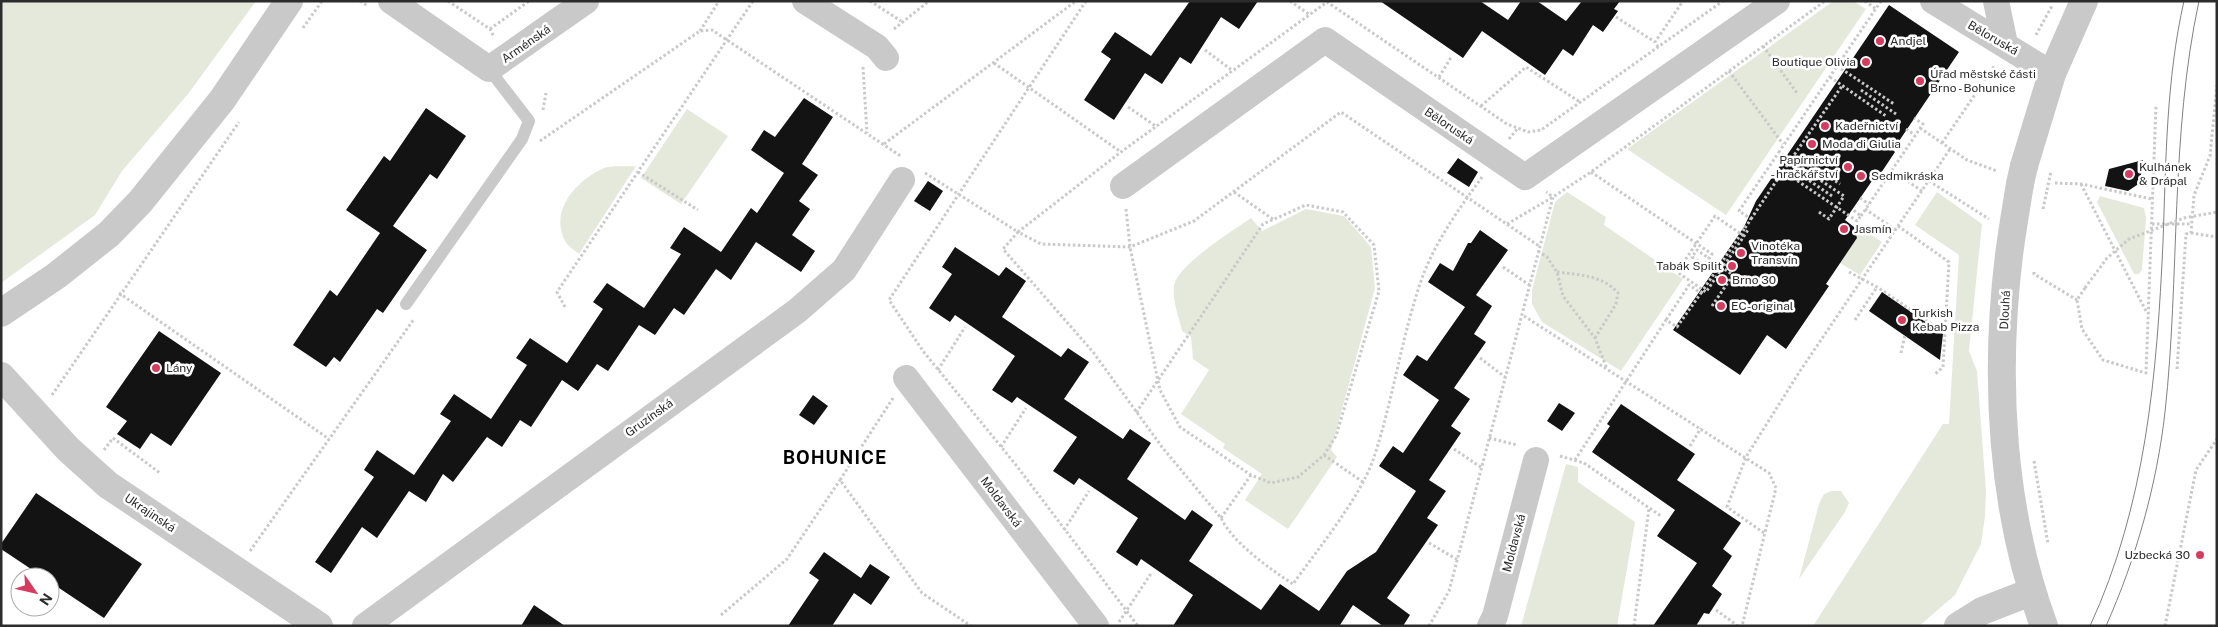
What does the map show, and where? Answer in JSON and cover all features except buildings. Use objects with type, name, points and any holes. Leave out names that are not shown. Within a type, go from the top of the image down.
[{"type":"street","points":[[1,313],[56,276],[109,234],[140,202],[222,100],[289,1]]},
{"type":"street","name":"Arménská","points":[[380,4],[497,64],[586,1]]},
{"type":"street","points":[[805,1],[877,47],[886,58]]},
{"type":"street","points":[[1525,178],[1777,1]]},
{"type":"street","name":"Běloruská","points":[[1933,1],[1981,32],[2001,53],[2052,74]]},
{"type":"street","points":[[1996,1],[2001,53]]},
{"type":"street","name":"Dlouhá","points":[[2044,626],[2031,592],[2016,524],[2003,421],[2004,306],[2014,174],[2052,74],[2084,1]]},
{"type":"street","name":"Běloruská","points":[[1123,186],[1325,40],[1525,178]]},
{"type":"street","name":"Gruzínská","points":[[364,626],[797,311],[844,270],[910,170]]},
{"type":"street","name":"Ukrajinská","points":[[1,376],[68,449],[108,485],[319,626]]},
{"type":"street","name":"Moldavská","points":[[906,378],[1096,626]]},
{"type":"street","name":"Moldavská","points":[[1490,626],[1495,616],[1538,454]]},
{"type":"street","points":[[1958,626],[1982,611],[2031,592]]},
{"type":"lane","points":[[406,304],[522,139],[529,121],[497,64]]},
{"type":"path","points":[[301,32],[322,1]]},
{"type":"path","points":[[360,1],[380,4]]},
{"type":"path","points":[[448,1],[490,29],[497,64]]},
{"type":"path","points":[[490,29],[529,1]]},
{"type":"path","points":[[522,139],[538,142],[700,31],[719,1]]},
{"type":"path","points":[[565,307],[557,292],[752,1]]},
{"type":"path","points":[[870,1],[901,21]]},
{"type":"path","points":[[884,144],[1076,1]]},
{"type":"path","points":[[1086,1],[889,300],[923,351],[1001,446],[1138,626]]},
{"type":"path","points":[[1290,1],[1310,15]]},
{"type":"path","points":[[1655,42],[1683,1]]},
{"type":"path","points":[[1518,128],[1451,220],[1421,280],[1390,400],[1372,460],[1363,482],[1294,584],[1277,573],[1227,530],[1221,518],[1136,413],[1093,352],[1003,249],[1018,232],[1121,152],[1327,2],[1507,124],[1518,128],[1528,132],[1541,130],[1723,1]]},
{"type":"path","points":[[1506,224],[1554,197],[1591,172],[1825,1]]},
{"type":"path","points":[[1866,1],[1876,9]]},
{"type":"path","points":[[1751,219],[1739,211],[1882,1]]},
{"type":"path","points":[[1616,17],[1655,42],[1658,47]]},
{"type":"path","points":[[700,31],[712,30],[884,144],[910,170],[959,195],[1041,244],[1130,247],[1194,221],[1341,112],[1539,246]]},
{"type":"path","points":[[1763,46],[1797,93]]},
{"type":"path","points":[[1205,50],[1233,71]]},
{"type":"path","points":[[1942,143],[2001,53]]},
{"type":"path","points":[[1438,77],[1452,56]]},
{"type":"path","points":[[994,63],[1121,152]]},
{"type":"path","points":[[1837,66],[1851,73],[1865,85],[1894,104]]},
{"type":"path","points":[[1480,106],[1526,67],[1580,102]]},
{"type":"path","points":[[1729,71],[1783,144]]},
{"type":"path","points":[[1830,77],[1886,116]]},
{"type":"path","points":[[1857,96],[1863,91],[1865,85]]},
{"type":"path","points":[[2191,234],[2194,194],[2210,156],[2217,85]]},
{"type":"path","points":[[1744,236],[1715,216],[1677,272],[1706,292],[1744,236],[1751,219],[1842,86]]},
{"type":"path","points":[[1863,91],[1896,114]]},
{"type":"path","points":[[2156,105],[2152,199],[2152,224],[2148,313],[2146,373],[2103,360],[2082,329],[2078,300],[2107,258],[2129,239],[2184,218],[2217,212]]},
{"type":"path","points":[[1128,107],[1157,126]]},
{"type":"path","points":[[49,399],[119,293],[242,117]]},
{"type":"path","points":[[1783,171],[1857,221],[1923,124],[1914,118]]},
{"type":"path","points":[[1920,128],[1967,160],[2014,174]]},
{"type":"path","points":[[1906,129],[1915,135]]},
{"type":"path","points":[[1764,533],[1727,507],[1746,457],[1861,280],[1950,149]]},
{"type":"path","points":[[1779,152],[1844,196],[1829,219],[1819,212]]},
{"type":"path","points":[[1832,196],[1802,175],[1809,164],[1840,184]]},
{"type":"path","points":[[1891,170],[1922,191]]},
{"type":"path","points":[[2047,190],[2051,171]]},
{"type":"path","points":[[638,172],[698,210]]},
{"type":"path","points":[[1591,172],[1712,254],[1704,265],[1692,257],[1696,250],[1718,265],[1733,275],[1712,306]]},
{"type":"path","points":[[1525,178],[1554,197]]},
{"type":"path","points":[[1929,181],[1980,216],[1992,221]]},
{"type":"path","points":[[2055,183],[2081,184],[2152,199]]},
{"type":"path","points":[[2081,184],[2148,313]]},
{"type":"path","points":[[1123,186],[1130,247],[1158,381],[1160,390],[1180,427],[1250,475],[1271,483],[1298,477],[1324,455],[1336,436],[1379,290],[1374,245],[1344,212],[1306,205],[1264,224],[1158,381],[1136,413]]},
{"type":"path","points":[[1234,192],[1274,220]]},
{"type":"path","points":[[1429,626],[1449,591],[1489,438],[1524,316],[1539,246],[1554,197]]},
{"type":"path","points":[[1860,198],[1869,204]]},
{"type":"path","points":[[1865,209],[1896,230]]},
{"type":"path","points":[[1852,210],[1861,216]]},
{"type":"path","points":[[2152,224],[2191,224]]},
{"type":"path","points":[[1898,226],[1949,262],[1943,367],[1934,374]]},
{"type":"path","points":[[1666,320],[1677,328],[1718,265],[1746,229]]},
{"type":"path","points":[[2177,369],[2186,234],[2217,237]]},
{"type":"path","points":[[1538,250],[1548,257],[1557,272],[1563,296],[1595,338],[1607,369]]},
{"type":"path","points":[[1715,272],[1692,257],[1697,250],[1718,265]]},
{"type":"path","points":[[2033,283],[2035,265]]},
{"type":"path","points":[[1503,267],[1531,286]]},
{"type":"path","points":[[1557,272],[1587,276],[1608,282],[1618,293],[1616,304],[1595,338]]},
{"type":"path","points":[[1849,272],[1877,287],[1945,332]]},
{"type":"path","points":[[2034,274],[2078,300]]},
{"type":"path","points":[[1574,460],[1689,285],[1701,293]]},
{"type":"path","points":[[1855,320],[1877,287]]},
{"type":"path","points":[[119,293],[329,439]]},
{"type":"path","points":[[1524,316],[1769,473],[1776,488],[1740,626],[1716,610]]},
{"type":"path","points":[[938,370],[965,327]]},
{"type":"path","points":[[1901,353],[1904,335]]},
{"type":"path","points":[[721,615],[787,559],[923,351]]},
{"type":"path","points":[[1480,358],[1506,377]]},
{"type":"path","points":[[1001,446],[1026,408]]},
{"type":"path","points":[[1690,446],[1701,428]]},
{"type":"path","points":[[100,450],[104,450],[113,438],[160,473]]},
{"type":"path","points":[[1489,438],[1538,454],[1584,463],[1661,516]]},
{"type":"path","points":[[2165,626],[2196,470],[2217,439]]},
{"type":"path","points":[[1454,449],[1482,468]]},
{"type":"path","points":[[2032,453],[2048,548]]},
{"type":"path","points":[[1324,455],[1363,482]]},
{"type":"path","points":[[1221,518],[1250,475]]},
{"type":"path","points":[[840,480],[922,593],[970,626]]},
{"type":"path","points":[[1064,530],[1089,491]]},
{"type":"path","points":[[1634,626],[1649,508]]},
{"type":"path","points":[[1429,543],[1458,560]]},
{"type":"path","points":[[1116,626],[1152,572]]},
{"type":"shaded area","points":[[1,1],[256,1],[188,94],[122,171],[95,215],[1,283]]},
{"type":"shaded area","points":[[1853,1],[1866,9],[1726,215],[1627,149],[1832,2]]},
{"type":"shaded area","points":[[687,109],[728,136],[681,204],[641,178]]},
{"type":"shaded area","points":[[636,166],[579,254],[566,243],[561,229],[563,207],[568,197],[584,180],[604,168]]},
{"type":"shaded area","points":[[1567,192],[1606,217],[1604,225],[1683,279],[1621,371],[1542,322],[1532,304],[1532,290],[1555,202]]},
{"type":"shaded area","points":[[1937,192],[1982,224],[1969,351],[1977,371],[1986,491],[1981,544],[1955,595],[1919,626],[1813,626],[1943,424],[1949,424],[1959,255],[1915,225]]},
{"type":"shaded area","points":[[2100,196],[2144,208],[2146,218],[2142,270],[2139,274],[2134,274],[2097,202]]},
{"type":"shaded area","points":[[1306,209],[1344,216],[1371,247],[1375,288],[1331,450],[1337,457],[1288,529],[1245,500],[1262,474],[1223,448],[1225,444],[1181,414],[1209,370],[1193,359],[1191,337],[1182,331],[1175,303],[1174,286],[1184,269],[1195,259],[1251,218],[1262,231]]},
{"type":"shaded area","points":[[1857,225],[1882,242],[1860,275],[1840,263],[1857,238],[1854,227]]},
{"type":"shaded area","points":[[1566,464],[1578,467],[1578,482],[1635,522],[1617,626],[1521,626]]},
{"type":"shaded area","points":[[1831,491],[1841,491],[1849,503],[1845,512],[1799,579],[1819,504],[1824,494]]},
{"type":"tram line","points":[[2090,626],[2109,580],[2124,534],[2145,438],[2157,341],[2170,91],[2184,1]]},
{"type":"tram line","points":[[2106,626],[2136,548],[2157,466],[2170,361],[2179,154],[2190,52],[2199,1]]},
{"type":"place","name":"Andjel","points":[[1880,41]]},
{"type":"place","name":"Boutique Olivia","points":[[1866,62]]},
{"type":"place","name":"Úřad městské části Brno - Bohunice","points":[[1920,81]]},
{"type":"place","name":"Kadeřnictví","points":[[1825,126]]},
{"type":"place","name":"Moda di Giulia","points":[[1812,144]]},
{"type":"place","name":"Papírnictví - hračkářství","points":[[1848,167]]},
{"type":"place","name":"Kulhánek & Drápal","points":[[2129,174]]},
{"type":"place","name":"Sedmikráska","points":[[1861,176]]},
{"type":"place","name":"Jasmín","points":[[1844,229]]},
{"type":"place","name":"Vinotéka Transvín","points":[[1741,253]]},
{"type":"place","name":"Tabák Spilit","points":[[1732,266]]},
{"type":"place","name":"Brno 30","points":[[1722,280]]},
{"type":"place","name":"EC-original","points":[[1721,306]]},
{"type":"place","name":"Turkish Kebab Pizza","points":[[1902,320]]},
{"type":"place","name":"Lány","points":[[156,368]]},
{"type":"place","name":"Uzbecká 30","points":[[2200,555]]},
{"type":"district","name":"BOHUNICE","points":[[835,457]]}]
